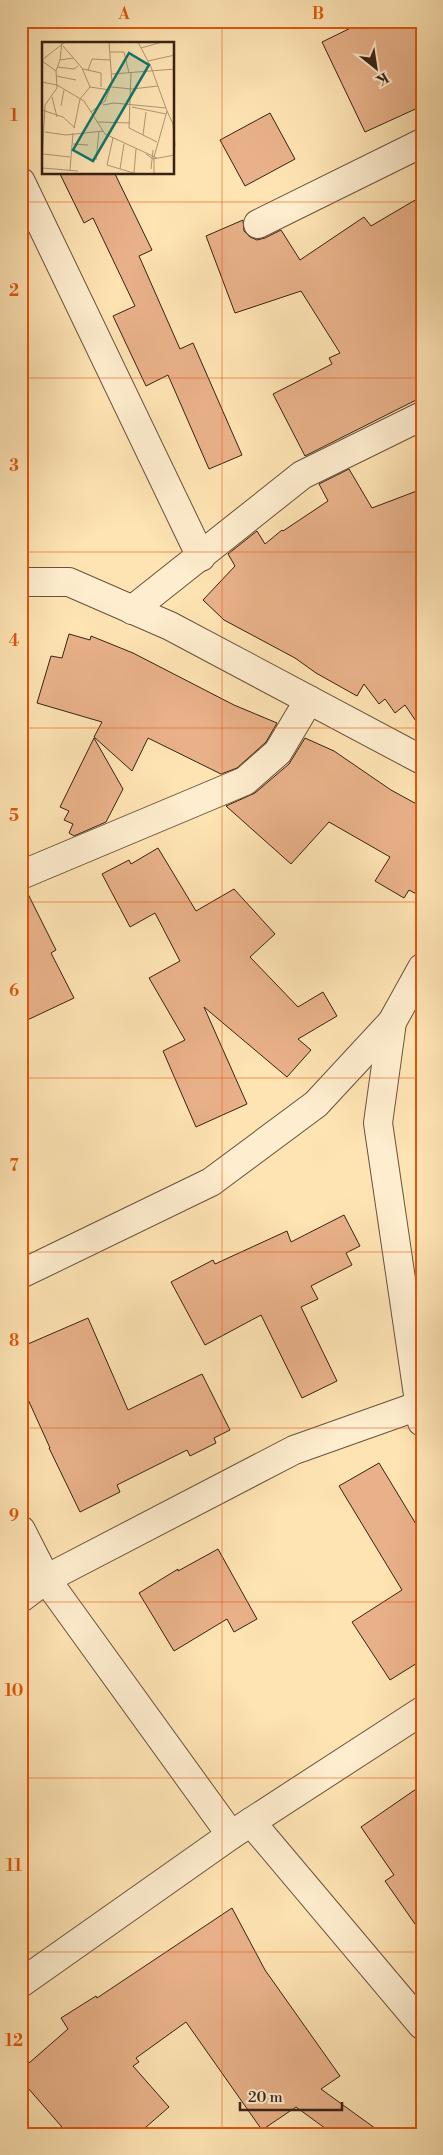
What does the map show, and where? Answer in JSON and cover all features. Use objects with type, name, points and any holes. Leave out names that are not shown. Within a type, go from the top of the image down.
[{"type":"street","points":[[258,224],[422,143]]},
{"type":"street","points":[[21,182],[201,557]]},
{"type":"street","points":[[132,610],[302,475],[422,416]]},
{"type":"street","points":[[21,582],[69,582],[170,626],[422,760]]},
{"type":"street","points":[[21,875],[245,781],[278,752],[309,700]]},
{"type":"street","points":[[21,1274],[211,1182],[316,1104],[392,1022],[422,968]]},
{"type":"street","points":[[21,1598],[46,1579],[294,1450],[420,1414],[417,1361],[378,1123],[392,1022]]},
{"type":"street","points":[[21,1530],[46,1579],[241,1829],[422,2025]]},
{"type":"street","points":[[21,1983],[241,1829],[422,1711]]},
{"type":"building","points":[[365,21],[413,21],[422,41],[422,106],[365,132],[322,42]]},
{"type":"building","points":[[270,113],[295,159],[245,186],[220,140]]},
{"type":"building","points":[[60,175],[115,175],[152,250],[139,256],[180,349],[193,343],[242,455],[209,469],[168,375],[146,386],[113,316],[135,306],[93,218],[84,223]]},
{"type":"building","points":[[422,196],[422,397],[305,456],[273,394],[332,364],[329,358],[340,353],[301,291],[235,313],[206,236],[243,220],[244,231],[250,237],[257,240],[281,230],[300,260],[364,217],[371,226]]},
{"type":"building","points":[[349,469],[372,508],[422,489],[422,730],[405,705],[395,713],[385,699],[379,704],[364,684],[357,696],[316,673],[295,658],[224,620],[203,600],[235,566],[228,554],[257,531],[265,544],[282,530],[328,501],[319,484]]},
{"type":"building","points":[[69,634],[90,640],[91,636],[133,653],[234,705],[277,723],[266,742],[237,768],[221,774],[148,738],[132,771],[94,737],[102,722],[37,703],[51,656],[62,658]]},
{"type":"building","points":[[94,738],[123,789],[106,822],[74,836],[69,833],[73,824],[64,820],[69,811],[60,807]]},
{"type":"building","points":[[305,738],[334,751],[391,790],[422,807],[422,897],[409,890],[404,898],[375,881],[390,857],[329,822],[291,864],[226,806],[255,793],[289,764]]},
{"type":"building","points":[[158,848],[196,911],[234,889],[275,934],[250,957],[298,1007],[323,992],[337,1016],[298,1039],[311,1050],[287,1077],[204,1007],[247,1104],[196,1127],[163,1051],[185,1040],[149,978],[180,961],[155,913],[130,927],[102,874],[129,860],[131,864]]},
{"type":"building","points":[[21,890],[26,890],[56,950],[51,953],[74,998],[21,1023]]},
{"type":"building","points":[[344,1215],[360,1246],[346,1253],[352,1265],[311,1286],[318,1299],[301,1307],[337,1381],[302,1398],[261,1315],[205,1345],[171,1282],[213,1260],[215,1264],[287,1231],[291,1242]]},
{"type":"building","points":[[88,1318],[128,1410],[202,1374],[230,1430],[214,1438],[216,1443],[190,1456],[187,1450],[117,1485],[120,1492],[80,1512],[21,1384],[21,1347]]},
{"type":"building","points":[[379,1463],[422,1534],[422,1660],[390,1680],[352,1622],[402,1590],[339,1486]]},
{"type":"building","points":[[218,1549],[257,1619],[234,1632],[227,1619],[174,1651],[139,1593],[178,1569],[178,1571]]},
{"type":"building","points":[[422,1785],[422,1934],[385,1881],[394,1875],[361,1827]]},
{"type":"building","points":[[232,1908],[265,1970],[340,2076],[321,2089],[383,2134],[333,2134],[296,2107],[262,2130],[186,2022],[136,2058],[139,2062],[133,2066],[169,2107],[138,2134],[68,2134],[21,2080],[21,2070],[68,2029],[61,2018],[96,1996],[97,1998]]}]
